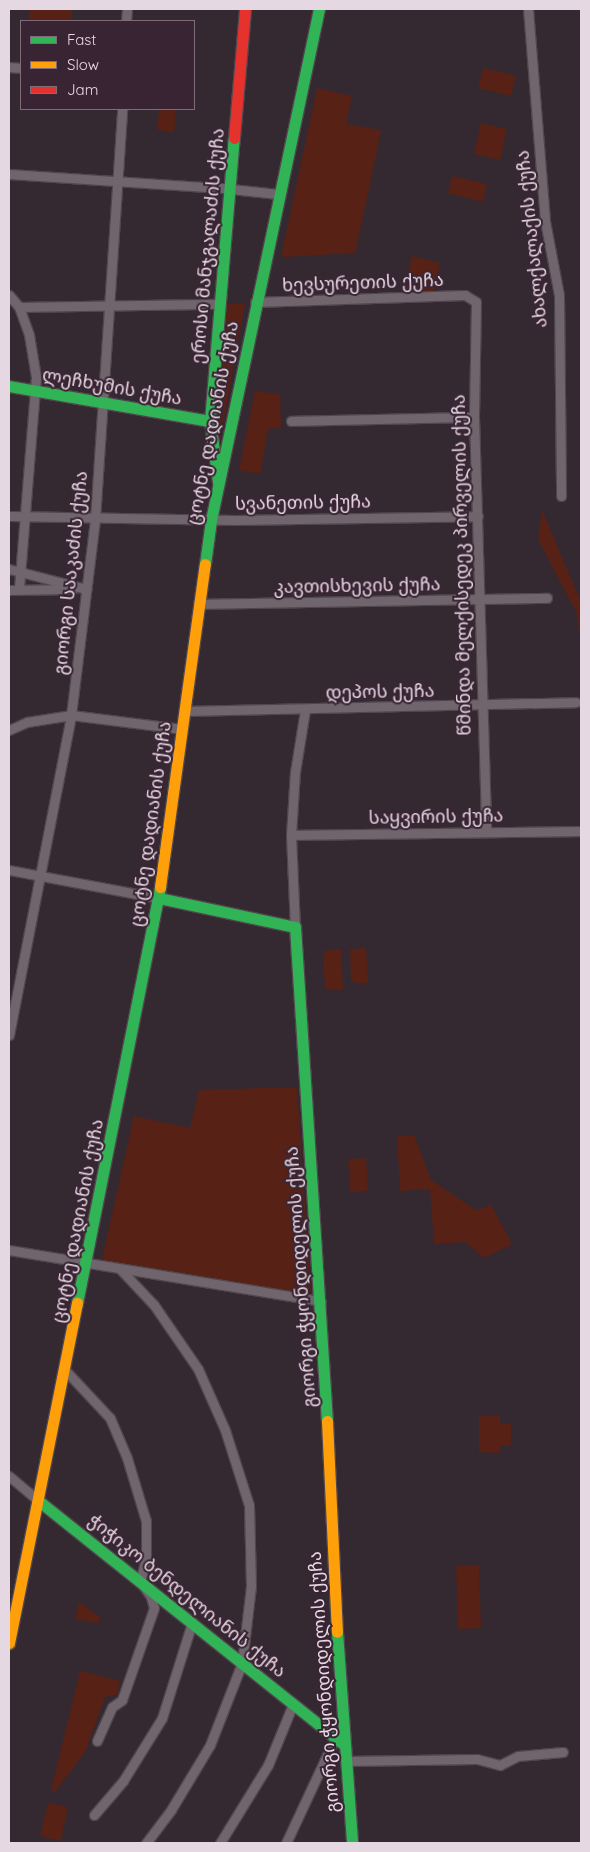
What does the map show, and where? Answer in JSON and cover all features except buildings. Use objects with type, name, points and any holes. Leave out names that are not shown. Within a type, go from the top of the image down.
[{"type":"street","name":"ეროსი მანჯგალაძის ქუჩა","points":[[218,486],[210,421],[245,9]]},
{"type":"street","name":"ცოტნე დადიანის ქუჩა","points":[[9,1643],[40,1502],[159,898],[211,520],[255,302],[319,9]]},
{"type":"street","name":"ახალქალაქის ქუჩა","points":[[528,9],[545,220],[559,295],[561,496]]},
{"type":"street","name":"გიორგი სააკაძის ქუჩა","points":[[9,1035],[38,875],[72,715],[95,519],[102,403],[112,306],[122,110]]},
{"type":"street","points":[[9,174],[231,188],[278,194]]},
{"type":"street","name":"ხევსურეთის ქუჩა","points":[[255,302],[465,295],[473,298]]},
{"type":"street","name":"წმინდა მელქისედეკ პირველის ქუჩა","points":[[473,298],[476,302],[474,416],[486,832]]},
{"type":"street","points":[[19,589],[19,571],[27,517],[36,391],[34,358],[12,302],[112,306],[220,304]]},
{"type":"street","name":"ლეჩხუმის ქუჩა","points":[[9,386],[210,421]]},
{"type":"street","points":[[291,422],[474,416]]},
{"type":"street","name":"სვანეთის ქუჩა","points":[[9,516],[211,520],[478,516]]},
{"type":"street","points":[[9,569],[86,588]]},
{"type":"street","points":[[9,590],[86,588]]},
{"type":"street","name":"კავთისხევის ქუჩა","points":[[198,604],[547,598]]},
{"type":"street","name":"დეპოს ქუჩა","points":[[185,711],[481,707],[576,702]]},
{"type":"street","name":"გიორგი ჭყონდიდელის ქუჩა","points":[[305,710],[295,772],[291,835],[295,927],[321,1301],[339,1741],[346,1761],[352,1843]]},
{"type":"street","points":[[9,730],[28,722],[72,715],[182,729]]},
{"type":"street","name":"საყვირის ქუჩა","points":[[291,835],[581,831]]},
{"type":"street","points":[[9,870],[159,898],[295,927]]},
{"type":"street","points":[[9,1250],[121,1270],[321,1301]]},
{"type":"street","points":[[121,1270],[154,1305],[198,1368],[226,1430],[249,1505],[251,1586],[242,1663],[210,1745],[171,1810],[146,1843]]},
{"type":"street","points":[[66,1371],[110,1418],[127,1458],[146,1520],[146,1559],[140,1582],[151,1597],[154,1608],[122,1700],[112,1707],[97,1741]]},
{"type":"street","name":"ჭიჭიკო ბენდელიანის ქუჩა","points":[[9,1476],[339,1741]]},
{"type":"street","points":[[94,1815],[122,1781],[162,1718],[192,1623]]},
{"type":"street","points":[[220,1843],[268,1765],[293,1704]]},
{"type":"street","points":[[286,1843],[339,1741]]},
{"type":"street","points":[[346,1761],[477,1759],[500,1765],[518,1756],[563,1752]]},
{"type":"shaded area","points":[[29,9],[72,9],[72,20],[29,20]]},
{"type":"shaded area","points":[[483,68],[516,76],[511,96],[478,88]]},
{"type":"shaded area","points":[[317,88],[352,96],[346,124],[381,130],[369,189],[355,253],[281,257]]},
{"type":"shaded area","points":[[159,110],[176,110],[174,132],[157,130]]},
{"type":"shaded area","points":[[481,123],[507,129],[500,160],[474,154]]},
{"type":"shaded area","points":[[452,176],[487,184],[483,202],[448,193]]},
{"type":"shaded area","points":[[412,256],[440,263],[434,291],[404,293]]},
{"type":"shaded area","points":[[227,303],[245,304],[218,451],[216,451]]},
{"type":"shaded area","points":[[255,391],[280,394],[281,427],[268,429],[260,474],[239,470]]},
{"type":"shaded area","points":[[542,510],[581,602],[581,643],[576,612],[538,539]]},
{"type":"shaded area","points":[[366,948],[368,983],[356,983],[351,980],[350,949]]},
{"type":"shaded area","points":[[341,949],[343,989],[325,990],[323,951]]},
{"type":"shaded area","points":[[297,1087],[311,1292],[306,1296],[106,1263],[102,1259],[134,1116],[190,1128],[199,1090]]},
{"type":"shaded area","points":[[414,1135],[431,1180],[476,1210],[491,1205],[512,1244],[484,1258],[465,1242],[434,1244],[430,1189],[400,1191],[397,1136]]},
{"type":"shaded area","points":[[366,1158],[368,1191],[350,1192],[348,1159]]},
{"type":"shaded area","points":[[479,1416],[500,1416],[500,1424],[511,1424],[511,1446],[500,1446],[500,1453],[479,1452]]},
{"type":"shaded area","points":[[479,1565],[481,1628],[458,1629],[456,1566]]},
{"type":"shaded area","points":[[79,1602],[101,1618],[97,1623],[75,1619]]},
{"type":"shaded area","points":[[80,1671],[120,1681],[117,1695],[105,1697],[85,1752],[55,1792],[51,1790]]},
{"type":"shaded area","points":[[48,1803],[68,1807],[61,1841],[40,1836]]},
{"type":"traffic: fast","points":[[205,564],[211,520],[319,9]]},
{"type":"traffic: fast","points":[[218,482],[210,421],[234,138]]},
{"type":"traffic: fast","points":[[9,386],[210,421]]},
{"type":"traffic: fast","points":[[77,1303],[160,887]]},
{"type":"traffic: fast","points":[[159,898],[295,927],[327,1421]]},
{"type":"traffic: fast","points":[[40,1502],[343,1744]]},
{"type":"traffic: fast","points":[[337,1632],[352,1843]]},
{"type":"traffic: slow","points":[[160,887],[205,564]]},
{"type":"traffic: slow","points":[[9,1643],[77,1303]]},
{"type":"traffic: slow","points":[[327,1421],[337,1632]]},
{"type":"traffic: jam","points":[[234,138],[245,9]]}]
